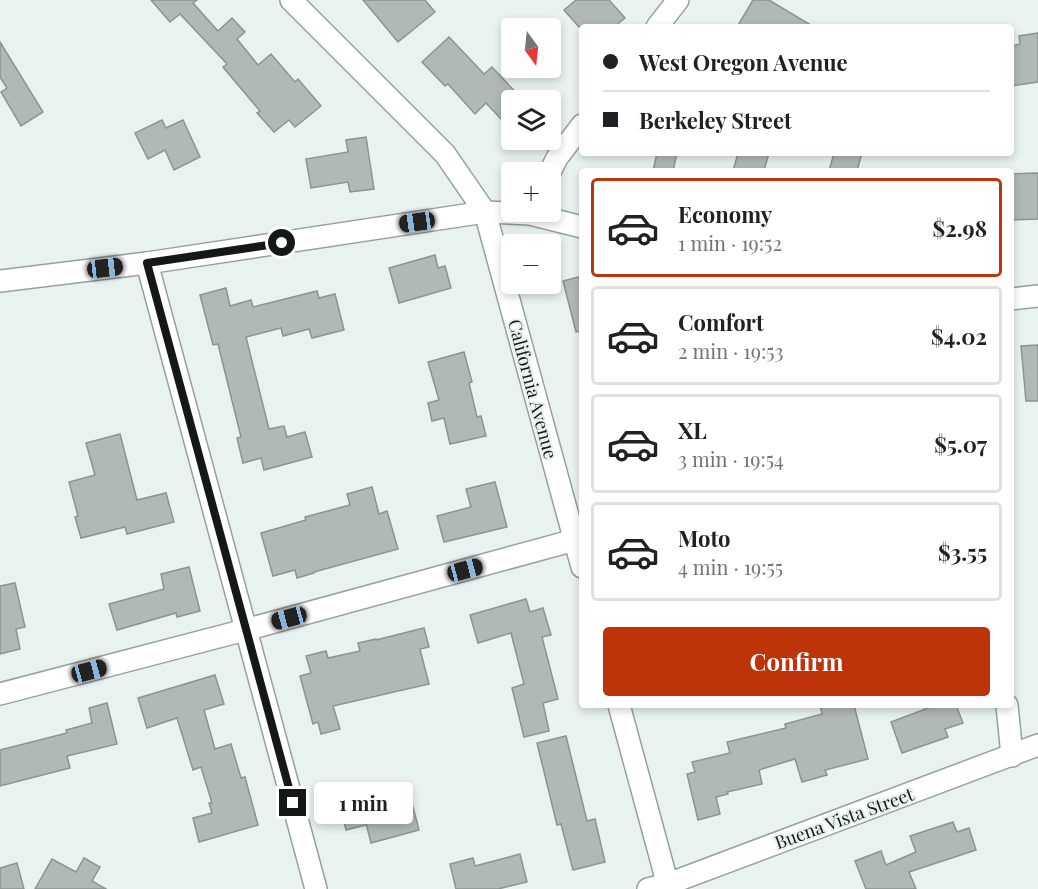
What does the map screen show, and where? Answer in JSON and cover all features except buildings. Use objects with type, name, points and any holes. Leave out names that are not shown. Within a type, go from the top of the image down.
[{"type":"street","name":"California Avenue","points":[[291,0],[445,154],[485,212],[578,539]]},
{"type":"street","points":[[659,24],[678,0]]},
{"type":"street","points":[[555,162],[579,129]]},
{"type":"street","points":[[0,281],[147,263],[485,212],[501,212]]},
{"type":"street","points":[[561,221],[579,226]]},
{"type":"street","points":[[147,263],[316,889]]},
{"type":"street","points":[[1014,299],[1038,296]]},
{"type":"street","points":[[0,694],[578,539]]},
{"type":"street","points":[[620,708],[662,887]]},
{"type":"street","points":[[1007,708],[1012,756]]},
{"type":"street","name":"Buena Vista Street","points":[[662,887],[1038,745]]},
{"type":"route","points":[[282,243],[147,263],[293,803]]}]
